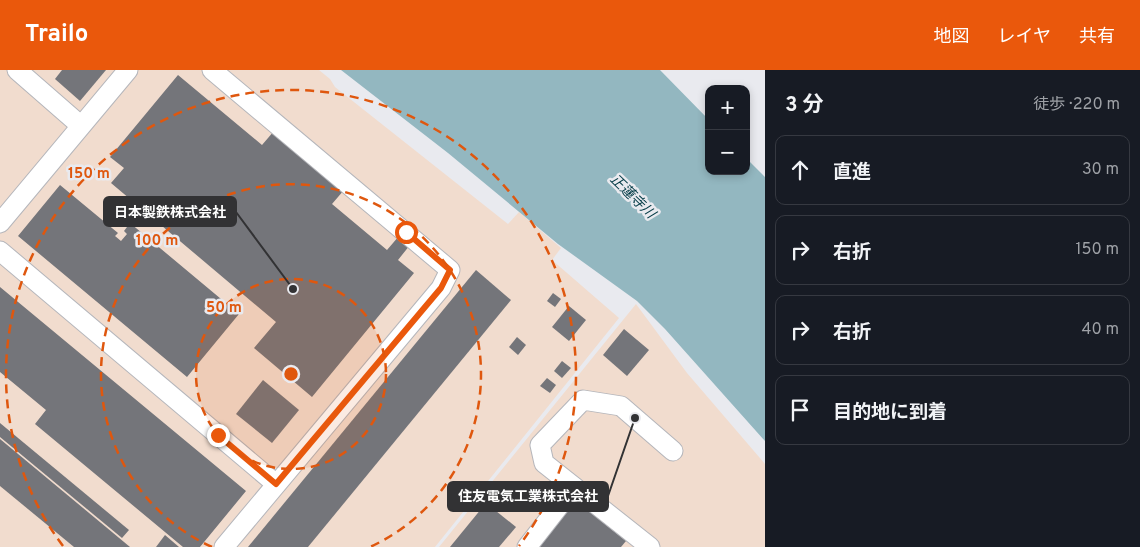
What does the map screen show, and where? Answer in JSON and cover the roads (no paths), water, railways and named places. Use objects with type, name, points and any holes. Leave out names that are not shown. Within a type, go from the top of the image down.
[{"type":"lane","points":[[17,70],[80,125]]},
{"type":"lane","points":[[0,223],[80,125],[128,70]]},
{"type":"lane","points":[[212,70],[450,270],[441,288],[224,547]]},
{"type":"lane","points":[[0,251],[276,484]]},
{"type":"lane","points":[[642,545],[544,463],[540,445],[583,400],[621,406],[673,451]]},
{"type":"lane","points":[[527,547],[574,487]]},
{"type":"water","name":"正蓮寺川","points":[[341,70],[660,70],[705,116],[705,175],[750,175],[750,162],[765,177],[765,441],[665,329],[637,301],[558,244],[448,153]]},
{"type":"place","name":"日本製鉄株式会社","points":[[293,289]]},
{"type":"place","name":"住友電気工業株式会社","points":[[635,418]]}]
